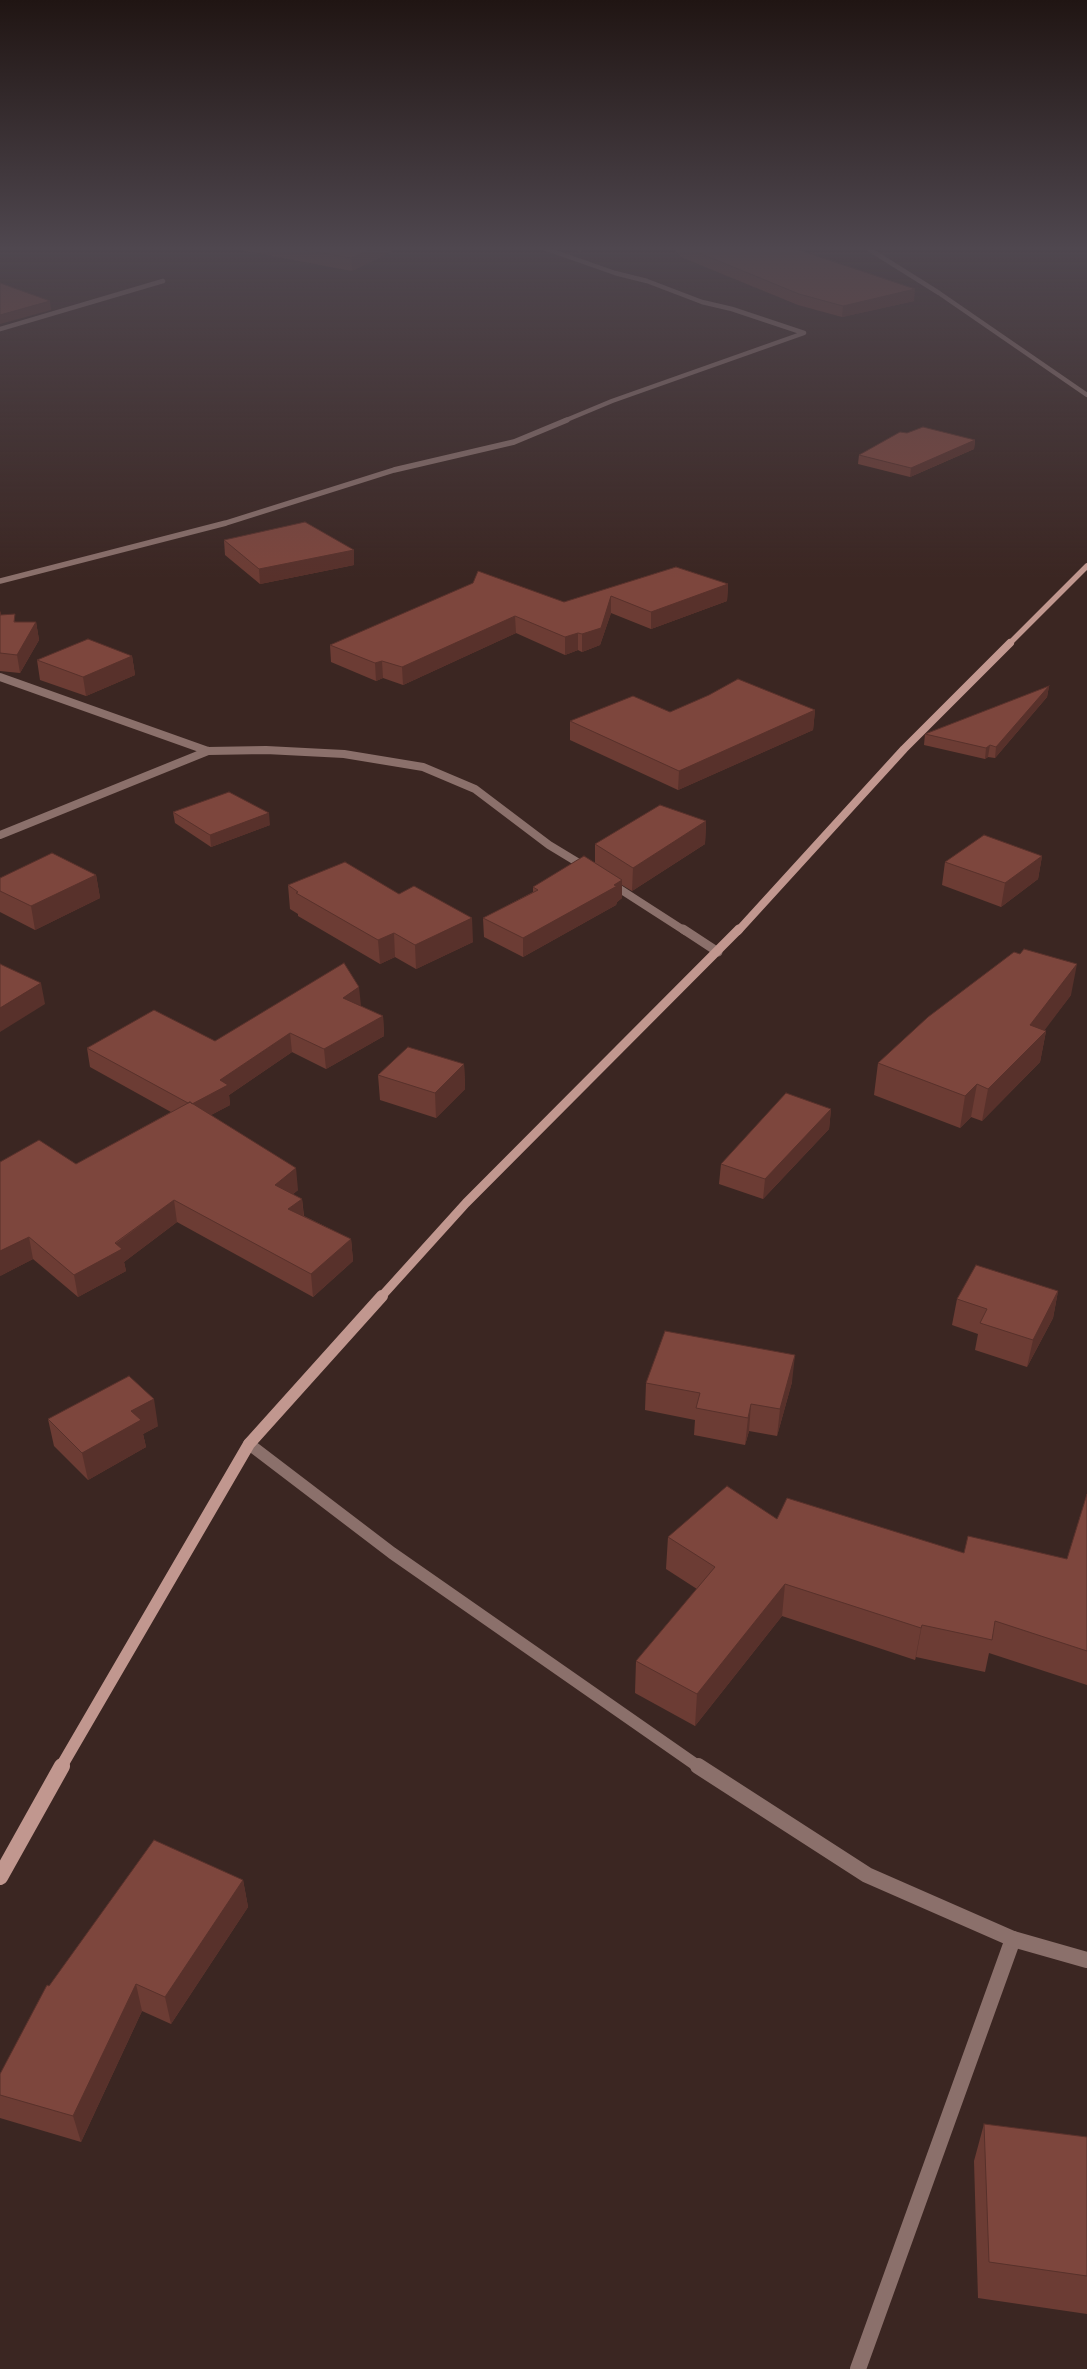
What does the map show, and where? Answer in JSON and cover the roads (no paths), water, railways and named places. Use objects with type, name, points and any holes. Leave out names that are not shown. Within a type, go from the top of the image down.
[{"type":"street","points":[[0,581],[226,523],[394,470],[514,442],[612,401],[737,357]]},
{"type":"street","points":[[1031,357],[1087,395]]},
{"type":"street","points":[[0,1877],[29,1822],[249,1444],[466,1203],[718,952],[904,749],[1087,566]]},
{"type":"street","points":[[0,677],[208,751],[266,750],[344,754],[423,767],[475,789],[549,845],[598,875]]},
{"type":"street","points":[[0,835],[208,751]]},
{"type":"street","points":[[606,880],[718,952]]},
{"type":"street","points":[[249,1444],[392,1553],[682,1756],[867,1875],[1014,1939],[1087,1960]]},
{"type":"street","points":[[858,2369],[1014,1939]]}]
